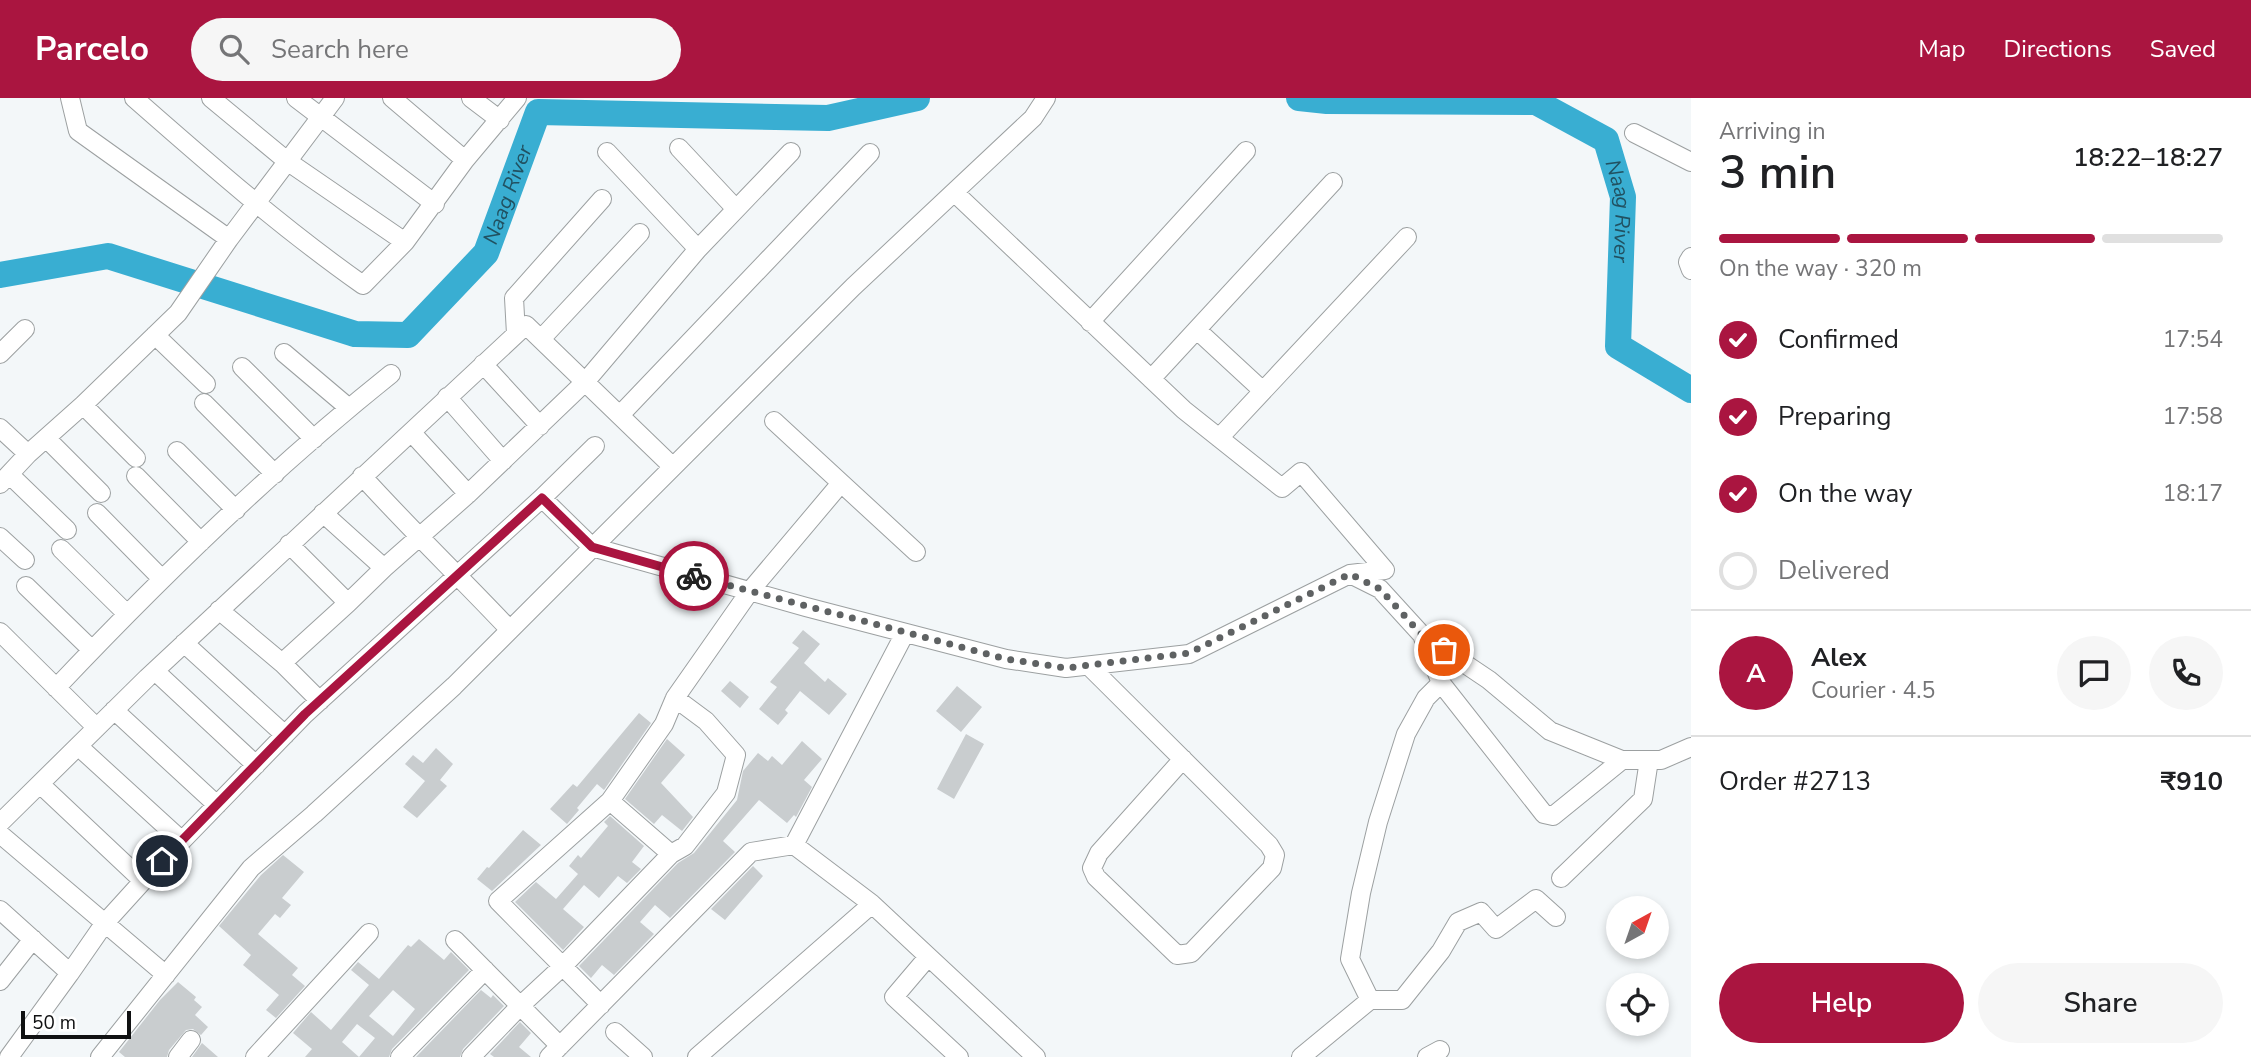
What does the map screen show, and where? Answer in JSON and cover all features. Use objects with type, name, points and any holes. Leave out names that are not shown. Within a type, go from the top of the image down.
[{"type":"street","points":[[69,98],[78,131],[229,239]]},
{"type":"street","points":[[134,98],[255,204],[363,285],[405,242],[465,160],[517,98]]},
{"type":"street","points":[[211,98],[287,161],[405,242]]},
{"type":"street","points":[[296,98],[435,204]]},
{"type":"street","points":[[66,530],[5,480],[28,454],[178,313],[229,239],[335,98]]},
{"type":"street","points":[[392,98],[465,160]]},
{"type":"street","points":[[471,98],[500,120]]},
{"type":"street","points":[[100,1057],[251,867],[314,814],[454,686],[853,287],[1033,118],[1046,98]]},
{"type":"street","points":[[1634,133],[1691,162]]},
{"type":"street","points":[[680,148],[736,209]]},
{"type":"street","points":[[1090,322],[1246,151]]},
{"type":"street","points":[[607,152],[698,249]]},
{"type":"street","points":[[282,663],[468,494],[586,381],[698,249],[791,152]]},
{"type":"street","points":[[620,415],[870,153]]},
{"type":"street","points":[[1151,380],[1333,182]]},
{"type":"street","points":[[542,498],[592,547],[750,592],[1006,659],[1066,668],[1189,653],[1350,574],[1385,569],[1301,472],[1282,488],[1184,410],[955,193]]},
{"type":"street","points":[[516,334],[514,298],[602,199]]},
{"type":"street","points":[[541,339],[640,233]]},
{"type":"street","points":[[1219,438],[1407,237]]},
{"type":"street","points":[[1691,257],[1691,270]]},
{"type":"street","points":[[0,823],[184,643],[526,325],[673,467]]},
{"type":"street","points":[[0,354],[25,329]]},
{"type":"street","points":[[1197,330],[1263,391]]},
{"type":"street","points":[[155,335],[206,384]]},
{"type":"street","points":[[284,353],[349,408]]},
{"type":"street","points":[[483,365],[540,426]]},
{"type":"street","points":[[242,367],[314,439]]},
{"type":"street","points":[[56,688],[201,542],[349,408],[391,374]]},
{"type":"street","points":[[447,397],[503,461]]},
{"type":"street","points":[[204,403],[275,474]]},
{"type":"street","points":[[83,405],[201,542]]},
{"type":"street","points":[[774,421],[916,552]]},
{"type":"street","points":[[0,428],[28,454]]},
{"type":"street","points":[[412,433],[468,494]]},
{"type":"street","points":[[46,438],[102,493]]},
{"type":"street","points":[[9,1057],[104,923],[181,841],[320,701],[595,446]]},
{"type":"street","points":[[177,451],[236,510]]},
{"type":"street","points":[[362,476],[419,539],[457,573],[510,630]]},
{"type":"street","points":[[601,1005],[498,901],[610,801],[664,724],[675,698],[750,592],[841,483]]},
{"type":"street","points":[[97,513],[162,579]]},
{"type":"street","points":[[323,513],[384,568]]},
{"type":"street","points":[[0,537],[25,560]]},
{"type":"street","points":[[289,544],[348,603]]},
{"type":"street","points":[[61,549],[127,614]]},
{"type":"street","points":[[1350,574],[1380,589],[1422,635],[1489,680],[1550,731],[1622,760],[1661,760],[1691,747]]},
{"type":"street","points":[[26,586],[92,650]]},
{"type":"street","points":[[219,610],[282,663],[320,701]]},
{"type":"street","points":[[0,632],[96,727]]},
{"type":"street","points":[[794,845],[905,633]]},
{"type":"street","points":[[1422,635],[1441,683],[1544,814],[1553,816],[1622,760]]},
{"type":"street","points":[[184,643],[285,735]]},
{"type":"street","points":[[1089,666],[1269,845],[1275,855],[1272,868],[1191,953],[1177,955],[1097,877],[1093,868],[1100,853],[1183,760]]},
{"type":"street","points":[[155,671],[256,765]]},
{"type":"street","points":[[1370,1000],[1350,959],[1361,893],[1378,822],[1406,734],[1426,698],[1441,683]]},
{"type":"street","points":[[471,1057],[671,854],[685,846],[726,793],[736,755],[706,721],[675,698]]},
{"type":"street","points":[[114,710],[217,805]]},
{"type":"street","points":[[78,746],[181,841]]},
{"type":"street","points":[[1561,878],[1643,799],[1649,760]]},
{"type":"street","points":[[40,784],[143,881]]},
{"type":"street","points":[[610,801],[671,854]]},
{"type":"street","points":[[0,834],[166,975]]},
{"type":"street","points":[[455,940],[520,1006],[555,1052],[751,852],[794,845],[872,904],[1036,1057]]},
{"type":"street","points":[[1301,1057],[1370,1000],[1402,1000],[1441,951],[1458,922],[1481,912],[1496,929],[1536,899],[1556,918]]},
{"type":"street","points":[[696,1057],[872,904]]},
{"type":"street","points":[[0,910],[70,973]]},
{"type":"street","points":[[255,1057],[369,933]]},
{"type":"street","points":[[0,981],[33,939]]},
{"type":"street","points":[[928,957],[894,997],[959,1057]]},
{"type":"street","points":[[400,1057],[485,970]]},
{"type":"street","points":[[615,1032],[643,1057]]},
{"type":"street","points":[[178,1057],[191,1040]]},
{"type":"building","points":[[803,630],[820,644],[804,663],[825,682],[828,678],[847,694],[829,715],[800,691],[785,710],[788,713],[778,725],[759,709],[777,687],[770,682],[799,648],[792,643]]},
{"type":"building","points":[[730,681],[749,697],[740,708],[721,691]]},
{"type":"building","points":[[957,686],[982,707],[961,732],[936,711]]},
{"type":"building","points":[[639,713],[651,723],[604,790],[597,784],[567,824],[550,809],[573,784],[577,787]]},
{"type":"building","points":[[966,734],[984,744],[954,799],[937,789]]},
{"type":"building","points":[[667,739],[685,755],[661,783],[693,817],[682,831],[662,815],[654,824],[625,799]]},
{"type":"building","points":[[802,741],[822,759],[804,780],[812,787],[796,817],[794,815],[787,823],[759,800],[723,841],[735,852],[670,918],[655,905],[640,922],[654,934],[614,975],[602,965],[591,978],[579,966],[678,863],[694,853],[737,800],[743,771],[758,753],[768,761],[772,756],[782,765]]},
{"type":"building","points":[[436,748],[453,764],[440,780],[447,786],[417,818],[403,807],[425,781],[405,764],[413,755],[423,763]]},
{"type":"building","points":[[610,816],[644,846],[632,862],[641,869],[627,883],[618,876],[599,898],[584,885],[563,909],[584,927],[563,950],[515,902],[536,882],[556,899],[578,874],[569,866],[578,855],[581,858],[608,826],[604,822]]},
{"type":"building","points":[[523,830],[541,845],[492,891],[477,879]]},
{"type":"building","points":[[283,855],[304,872],[282,898],[291,905],[280,918],[275,914],[258,934],[298,968],[292,975],[305,986],[276,1018],[266,1010],[279,995],[243,965],[251,955],[219,926],[261,875]]},
{"type":"building","points":[[753,866],[763,876],[725,920],[711,909]]},
{"type":"building","points":[[419,939],[444,960],[451,952],[469,970],[392,1049],[389,1057],[359,1057],[305,1057],[312,1049],[293,1033],[311,1012],[331,1030],[369,985],[351,970],[358,962],[379,979],[408,945],[411,947]],"holes":[[[393,990],[415,1009],[393,1036],[369,1016]],[[357,1024],[375,1038],[359,1057],[342,1042]]]},
{"type":"building","points":[[178,982],[196,997],[194,1000],[202,1007],[195,1015],[208,1027],[201,1035],[193,1029],[186,1030],[169,1050],[167,1057],[125,1057],[119,1052],[160,1000]]},
{"type":"building","points":[[481,990],[491,998],[493,995],[504,1006],[463,1049],[460,1057],[416,1057]]},
{"type":"building","points":[[520,1022],[531,1033],[519,1047],[531,1057],[494,1057],[490,1054]]},
{"type":"building","points":[[202,1043],[218,1057],[192,1057]]},
{"type":"waterway","name":"Naag River","points":[[0,275],[108,256],[355,334],[408,335],[486,253],[538,112],[828,118],[917,98]]},
{"type":"waterway","name":"Naag River","points":[[1299,98],[1327,101],[1536,102],[1606,140],[1623,197],[1618,346],[1691,390]]},
{"type":"way so far","points":[[694,576],[1006,659],[1066,668],[1189,653],[1350,574],[1380,589],[1422,635],[1444,650]]},
{"type":"route","points":[[162,861],[305,714],[542,498],[592,547],[694,576]]}]
